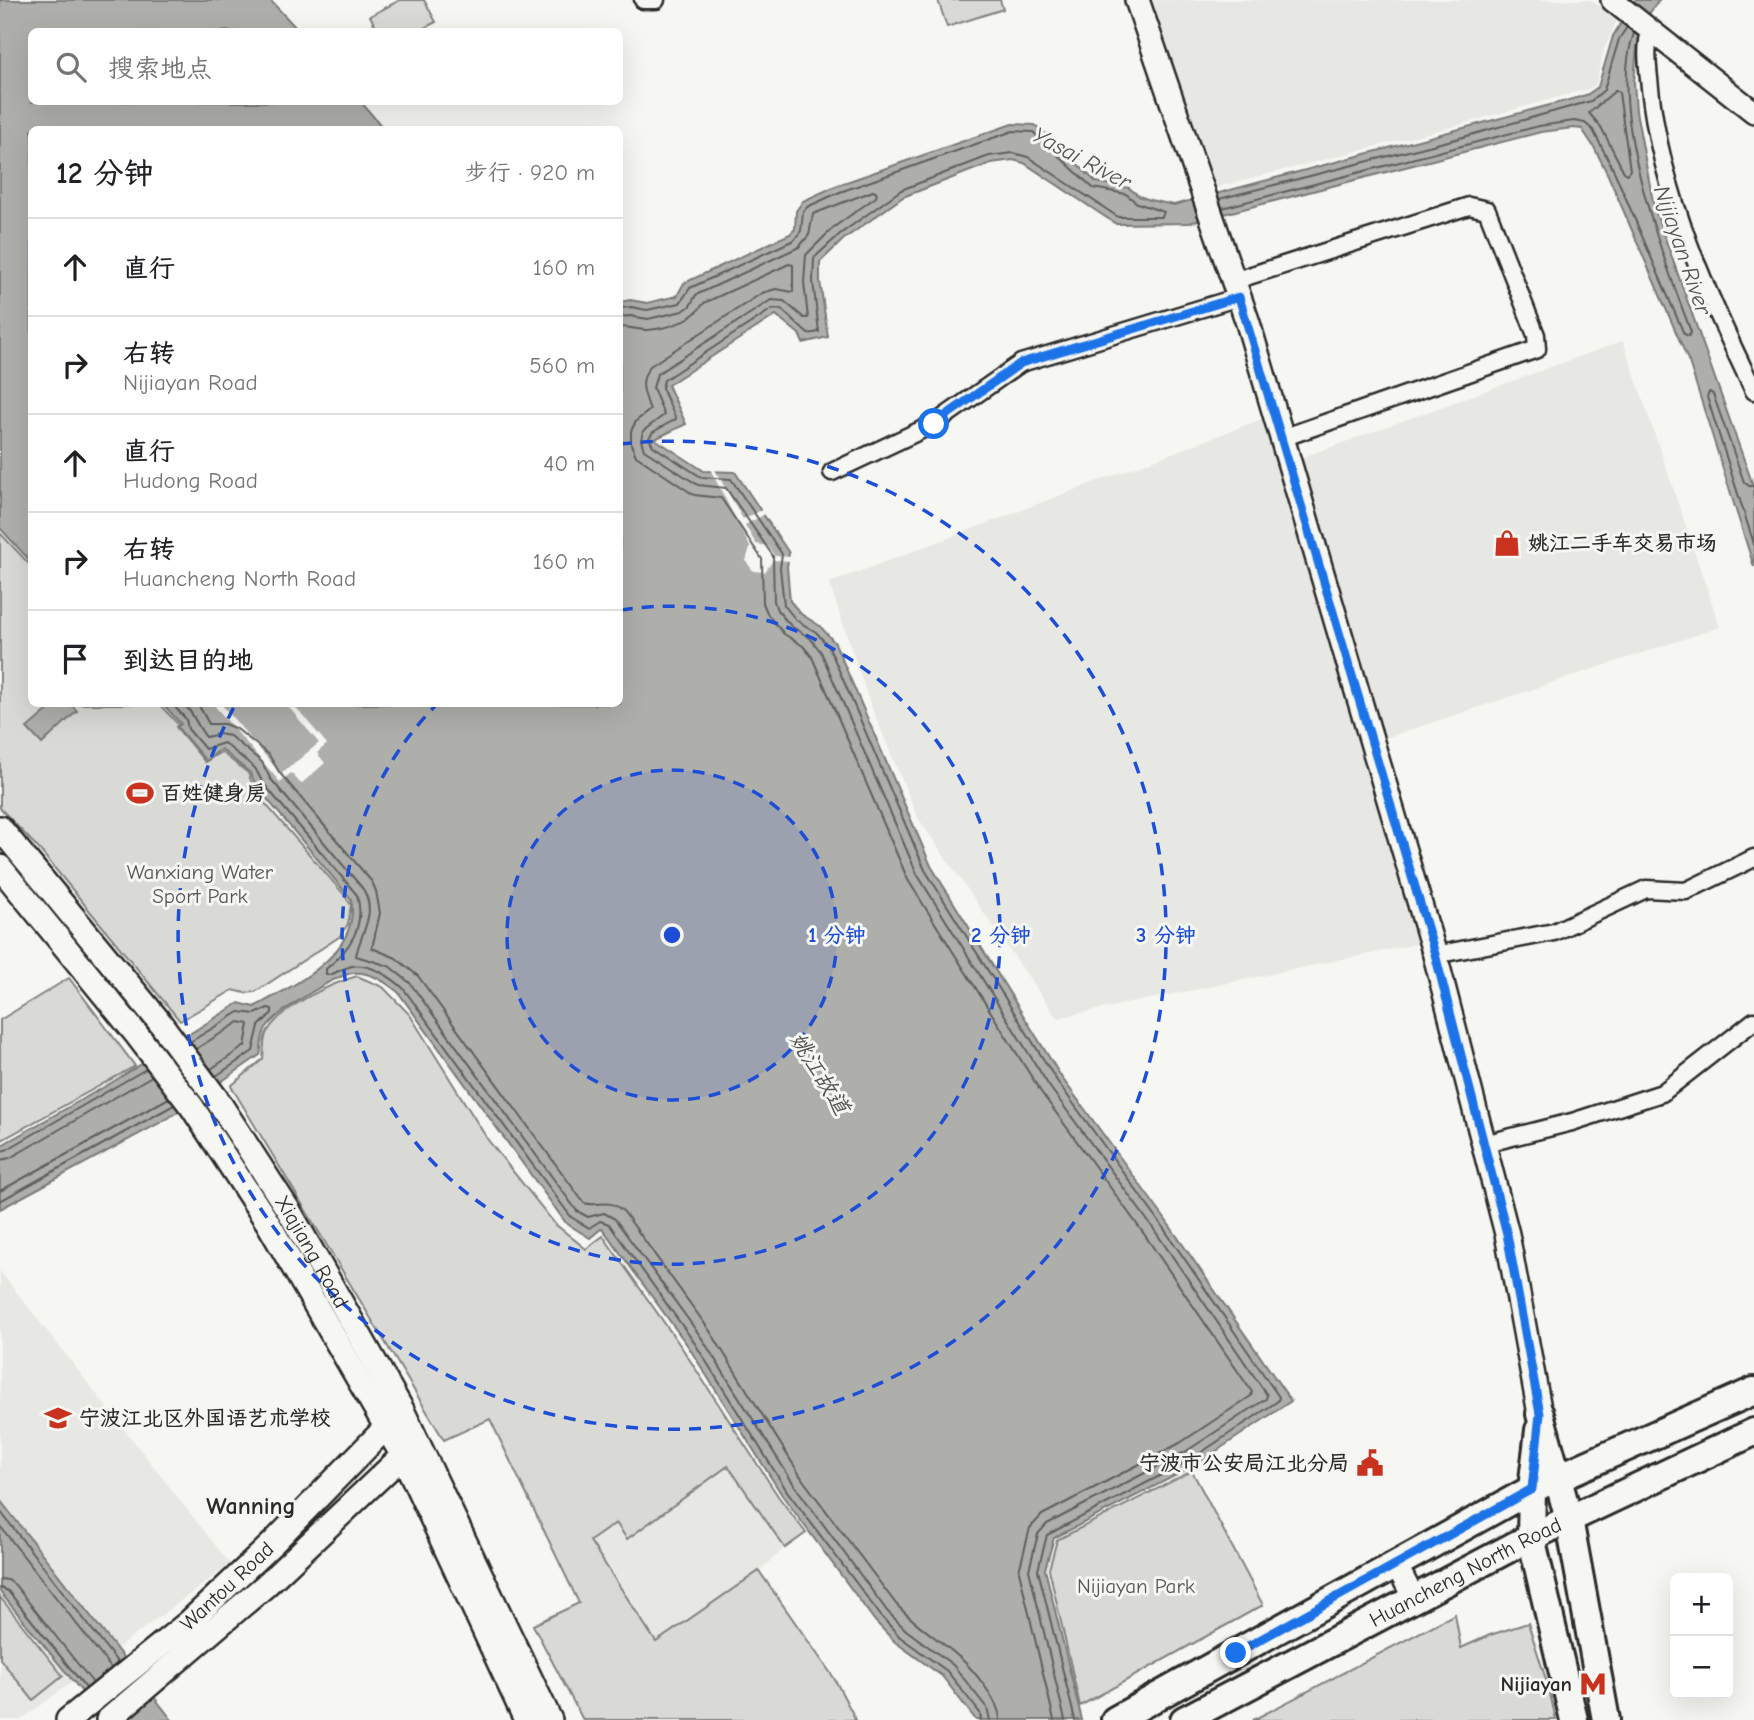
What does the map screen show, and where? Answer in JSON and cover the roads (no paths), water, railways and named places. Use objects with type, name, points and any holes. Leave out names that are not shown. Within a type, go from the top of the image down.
[{"type":"main road","points":[[1137,0],[1236,289],[1435,954],[1507,1234],[1540,1414],[1569,1519],[1606,1720]]},
{"type":"main road","name":"Xiajiang Road","points":[[0,828],[158,1020],[216,1098],[289,1211],[410,1449],[461,1533],[550,1720]]},
{"type":"main road","name":"Xiajiang Road","points":[[0,867],[192,1107],[394,1418]]},
{"type":"main road","name":"Huancheng North Road","points":[[1115,1720],[1532,1489],[1754,1391]]},
{"type":"main road","points":[[1540,1414],[1532,1489],[1531,1537],[1574,1720]]},
{"type":"main road","name":"Wantou Road","points":[[77,1714],[188,1623],[273,1543],[394,1418]]},
{"type":"main road","name":"Huancheng North Road","points":[[1184,1720],[1531,1537],[1754,1432]]},
{"type":"main road","name":"Xiajiang Road","points":[[410,1449],[438,1531],[526,1720]]},
{"type":"main road","name":"Wantou Road","points":[[108,1720],[266,1585],[410,1449]]},
{"type":"street","points":[[643,0],[656,0]]},
{"type":"street","points":[[1612,0],[1754,112]]},
{"type":"street","points":[[1650,30],[1646,45],[1654,127],[1673,199],[1728,339],[1754,391]]},
{"type":"street","points":[[832,472],[934,424],[1021,363],[1469,206],[1487,210],[1536,335],[1537,349],[1282,438]]},
{"type":"street","points":[[1435,954],[1554,932],[1646,889],[1686,891],[1754,858]]},
{"type":"street","points":[[1484,1144],[1572,1122],[1662,1093],[1754,1021]]},
{"type":"street","points":[[438,1531],[461,1533]]},
{"type":"street","points":[[1396,1564],[1413,1597]]},
{"type":"water","points":[[0,0],[270,0],[296,28],[28,28],[28,105],[364,105],[381,126],[28,126],[28,559],[0,528]]},
{"type":"water","name":"姚江故道","points":[[1635,0],[1659,0],[1649,14],[1637,46],[1634,82],[1636,111],[1654,207],[1754,488],[1754,567],[1689,362],[1608,175],[1582,129],[1541,132],[1189,223],[1116,224],[1024,163],[1013,160],[991,163],[903,197],[844,239],[820,262],[828,337],[803,343],[799,334],[776,315],[668,385],[686,424],[655,439],[704,471],[735,472],[789,553],[787,567],[790,601],[801,614],[820,626],[835,643],[931,866],[1062,1078],[1165,1219],[1291,1401],[1194,1466],[1054,1538],[1045,1569],[1082,1720],[976,1720],[942,1676],[895,1642],[875,1621],[782,1495],[688,1346],[602,1228],[590,1238],[566,1223],[398,992],[377,978],[353,973],[306,996],[281,1013],[266,1028],[260,1055],[167,1119],[0,1209],[0,1146],[111,1083],[239,1003],[254,1007],[288,989],[322,965],[336,952],[346,936],[351,919],[351,899],[257,787],[250,773],[221,749],[206,761],[177,727],[181,724],[166,707],[623,707],[623,301],[647,303],[677,296],[684,283],[790,234],[795,229],[796,211],[803,201],[838,185],[1012,124],[1035,125],[1096,182],[1129,188],[1139,196],[1174,205],[1588,94],[1598,87],[1613,36]]},
{"type":"water","points":[[52,707],[74,707],[77,711],[42,744],[27,728]]},
{"type":"water","points":[[0,1500],[172,1720],[105,1720],[0,1592]]},
{"type":"place","name":"姚江二手车交易市场","points":[[1507,543]]},
{"type":"place","name":"百姓健身房","points":[[140,793]]},
{"type":"place","name":"宁波江北区外国语艺术学校","points":[[58,1418]]},
{"type":"place","name":"宁波市公安局江北分局","points":[[1370,1463]]},
{"type":"place","name":"Nijiayan","points":[[1593,1684]]},
{"type":"district","name":"Wanning","points":[[251,1506]]},
{"type":"water label","name":"Yasai River","points":[[1082,158]]},
{"type":"water label","name":"Nijiayan River","points":[[1683,250]]},
{"type":"park label","name":"Wanxiang Water Sport Park","points":[[200,884]]},
{"type":"park label","name":"Nijiayan Park","points":[[1136,1586]]}]
